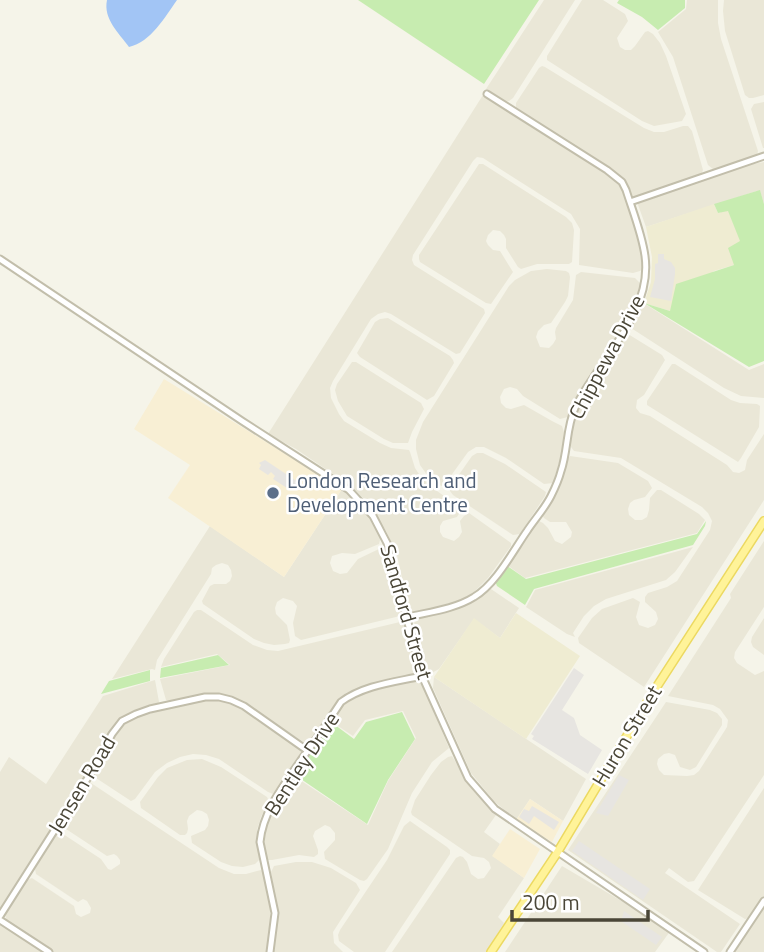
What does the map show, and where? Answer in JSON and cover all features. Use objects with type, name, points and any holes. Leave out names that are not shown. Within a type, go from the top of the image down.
[{"type":"main road","name":"Huron Street","points":[[491,952],[764,520]]},
{"type":"street","name":"Chippewa Drive","points":[[408,617],[474,598],[488,587],[551,498],[563,467],[573,412],[626,328],[641,300],[645,281],[646,260],[643,244],[622,182],[487,94]]},
{"type":"street","points":[[630,202],[764,156]]},
{"type":"street","name":"Sandford Street","points":[[0,259],[349,490],[373,516],[387,543],[422,676],[468,778],[495,809],[704,952]]},
{"type":"street","name":"Bentley Drive","points":[[270,952],[275,913],[261,851],[261,831],[280,791],[341,702],[364,689],[422,676]]},
{"type":"street","name":"Jensen Road","points":[[0,918],[122,721],[150,709],[205,697],[219,697],[244,706],[308,751]]},
{"type":"street","points":[[730,952],[764,901]]},
{"type":"street","points":[[0,918],[49,952]]},
{"type":"shaded area","points":[[544,0],[575,0],[513,98],[504,102],[486,89]]},
{"type":"shaded area","points":[[582,0],[603,0],[625,14],[628,21],[617,38],[620,47],[625,50],[631,50],[645,32],[653,34],[666,56],[686,114],[682,121],[654,126],[642,121],[547,60]]},
{"type":"shaded area","points":[[687,0],[718,0],[721,39],[758,151],[753,158],[714,170],[708,165],[673,57],[658,32],[686,9]]},
{"type":"shaded area","points":[[724,0],[764,0],[764,95],[749,98],[745,95],[725,31]]},
{"type":"shaded area","points":[[542,66],[644,128],[664,132],[688,126],[692,131],[703,170],[701,175],[633,197],[617,174],[516,108],[516,103]]},
{"type":"shaded area","points":[[483,95],[618,183],[641,244],[643,268],[633,273],[579,265],[580,229],[571,214],[483,158],[477,157],[473,161],[412,260],[414,265],[484,309],[485,313],[462,350],[456,354],[391,314],[378,314],[371,319],[330,388],[331,398],[344,421],[391,448],[409,450],[421,477],[458,506],[460,512],[457,517],[443,521],[440,526],[443,537],[454,541],[459,537],[462,532],[460,521],[469,513],[511,543],[488,578],[474,592],[461,600],[415,613],[409,609],[397,555],[386,531],[366,501],[352,487],[296,449],[268,434]]},
{"type":"shaded area","points":[[764,102],[763,148],[751,109],[754,104]]},
{"type":"shaded area","points":[[764,162],[764,204],[760,191],[757,191],[646,227],[637,202]]},
{"type":"shaded area","points":[[479,164],[566,217],[574,230],[572,262],[537,264],[521,269],[506,248],[504,235],[493,230],[486,241],[493,250],[500,251],[513,272],[491,304],[419,259],[419,255]]},
{"type":"shaded area","points":[[714,204],[718,213],[728,210],[741,242],[734,265],[714,271],[670,311],[644,303],[651,282],[652,257],[646,227]]},
{"type":"shaded area","points":[[658,254],[664,254],[664,259],[671,262],[675,268],[671,301],[650,297]]},
{"type":"shaded area","points":[[531,271],[566,271],[570,277],[565,302],[551,323],[538,331],[536,337],[540,347],[549,348],[556,339],[556,328],[573,300],[576,275],[581,272],[635,278],[641,284],[627,319],[575,401],[568,417],[560,419],[523,396],[517,389],[504,389],[500,397],[506,408],[524,405],[562,426],[562,453],[553,483],[544,484],[506,458],[484,447],[476,447],[468,452],[445,484],[439,485],[430,479],[420,465],[416,440],[423,422],[509,286]]},
{"type":"shaded area","points":[[642,302],[749,370],[764,364],[764,398],[741,396],[724,388],[631,328]]},
{"type":"shaded area","points":[[388,318],[453,360],[454,363],[434,396],[427,400],[357,353],[375,322]]},
{"type":"shaded area","points":[[628,334],[662,355],[665,360],[644,395],[637,400],[636,408],[640,413],[650,416],[727,465],[733,472],[745,470],[747,460],[764,434],[764,500],[644,687],[579,643],[578,638],[602,609],[633,598],[640,602],[636,617],[639,625],[648,628],[655,625],[658,619],[656,612],[645,602],[645,597],[648,593],[677,581],[710,530],[712,521],[702,507],[621,458],[574,451],[571,447],[573,420],[578,409],[624,336]]},
{"type":"shaded area","points":[[352,362],[421,403],[424,409],[408,443],[393,443],[347,416],[335,390]]},
{"type":"shaded area","points":[[672,364],[731,400],[760,406],[759,427],[738,462],[647,405]]},
{"type":"shaded area","points":[[164,379],[342,489],[284,577],[168,498],[190,465],[134,429]]},
{"type":"shaded area","points":[[483,453],[505,464],[546,492],[520,534],[513,535],[450,491],[472,456]]},
{"type":"shaded area","points":[[570,456],[618,463],[648,481],[652,488],[645,497],[630,503],[628,509],[629,515],[635,520],[647,517],[650,498],[657,490],[661,490],[705,520],[697,533],[525,578],[507,565],[535,524],[539,521],[543,523],[555,541],[562,544],[571,537],[572,532],[566,522],[550,522],[542,515],[554,495]]},
{"type":"shaded area","points":[[265,460],[301,484],[297,490],[289,485],[287,488],[273,479],[275,476],[271,472],[268,475],[259,469],[259,463]]},
{"type":"shaded area","points":[[342,489],[371,519],[381,536],[379,544],[355,554],[342,553],[332,556],[330,563],[333,571],[347,573],[358,559],[381,548],[386,549],[403,611],[400,616],[301,640],[295,636],[293,623],[297,606],[293,601],[283,598],[277,602],[275,608],[276,614],[287,625],[289,643],[264,643],[203,604],[210,586],[230,581],[231,570],[228,565],[222,563],[212,568],[211,574],[157,660],[155,670],[112,679],[210,526],[284,577]]},
{"type":"shaded area","points":[[764,541],[764,607],[735,652],[734,658],[755,675],[764,671],[764,775],[694,881],[688,882],[669,868],[665,873],[740,924],[721,952],[717,952],[568,850],[666,702],[710,710],[722,719],[722,725],[696,767],[690,770],[680,767],[675,755],[669,753],[658,759],[659,770],[664,775],[694,775],[727,727],[728,720],[720,709],[713,705],[668,696]]},
{"type":"shaded area","points":[[693,547],[666,580],[606,599],[594,606],[573,633],[575,637],[526,607],[535,590]]},
{"type":"shaded area","points":[[488,589],[519,608],[500,638],[474,619],[439,669],[426,676],[414,621],[470,603]]},
{"type":"shaded area","points":[[197,610],[201,610],[253,645],[278,651],[404,623],[417,672],[346,693],[310,741],[305,743],[230,696],[202,694],[166,700],[160,679],[230,665],[217,654],[161,667]]},
{"type":"shaded area","points":[[516,613],[580,656],[526,739],[434,677],[474,618],[500,638]]},
{"type":"shaded area","points":[[764,618],[764,655],[753,647],[751,642]]},
{"type":"shaded area","points":[[574,668],[584,675],[562,710],[574,718],[580,735],[602,750],[588,774],[532,739],[534,736],[531,734]]},
{"type":"shaded area","points":[[434,677],[586,779],[563,821],[530,799],[516,820],[494,801],[471,773],[433,688]]},
{"type":"shaded area","points":[[155,680],[159,702],[157,705],[132,712],[115,724],[0,911],[0,772],[9,757],[46,784],[103,696]]},
{"type":"shaded area","points":[[417,680],[423,686],[449,748],[432,762],[412,793],[388,849],[367,879],[360,880],[325,859],[324,852],[335,840],[335,833],[325,825],[315,831],[313,836],[318,850],[314,857],[299,855],[267,860],[263,842],[264,829],[268,817],[294,776],[368,825],[388,781],[416,738],[403,711],[365,720],[353,736],[332,722],[342,706],[357,694]]},
{"type":"shaded area","points":[[213,700],[226,702],[242,710],[302,752],[273,794],[219,759],[206,755],[193,754],[167,763],[155,772],[131,801],[96,778],[94,773],[116,733],[125,723],[139,716]]},
{"type":"shaded area","points":[[452,756],[472,789],[496,815],[484,832],[500,844],[493,856],[524,878],[498,917],[504,923],[486,952],[392,952],[456,858],[463,857],[471,874],[478,879],[484,878],[491,868],[484,858],[472,856],[412,815],[415,800],[431,775],[441,762]]},
{"type":"shaded area","points":[[202,759],[221,767],[267,797],[269,801],[257,830],[260,859],[255,864],[232,866],[192,843],[191,836],[208,826],[207,814],[202,811],[197,810],[189,816],[187,833],[180,835],[141,808],[140,802],[167,768],[187,760]]},
{"type":"shaded area","points":[[619,775],[629,780],[608,816],[596,813]]},
{"type":"shaded area","points":[[91,783],[219,868],[234,874],[261,870],[270,898],[270,937],[275,939],[277,912],[271,872],[274,866],[312,862],[331,868],[356,883],[360,890],[333,932],[334,943],[343,952],[53,952],[7,921],[5,915],[27,880],[32,878],[74,906],[76,914],[81,917],[90,913],[91,908],[87,901],[83,899],[78,902],[36,874],[35,869],[56,834],[60,832],[101,859],[108,869],[120,864],[117,856],[107,856],[64,825]]},
{"type":"shaded area","points":[[764,788],[764,896],[750,918],[745,919],[698,890]]},
{"type":"shaded area","points":[[530,799],[563,821],[552,842],[516,820]]},
{"type":"shaded area","points":[[532,806],[559,822],[554,830],[534,816],[529,824],[519,817],[524,809],[529,811]]},
{"type":"shaded area","points":[[410,821],[447,847],[450,854],[385,952],[354,952],[339,941],[340,930],[387,860],[404,826]]},
{"type":"shaded area","points":[[510,829],[540,849],[524,878],[492,856]]},
{"type":"shaded area","points":[[579,841],[650,889],[643,900],[572,851]]},
{"type":"shaded area","points":[[562,866],[671,930],[655,952],[505,952]]},
{"type":"shaded area","points":[[764,905],[764,952],[734,952]]},
{"type":"shaded area","points":[[624,911],[662,937],[656,945],[621,921]]},
{"type":"shaded area","points":[[2,925],[43,952],[0,952]]},
{"type":"green space","points":[[358,0],[539,0],[484,84]]},
{"type":"green space","points":[[619,0],[685,0],[685,8],[658,30],[617,3]]},
{"type":"green space","points":[[760,190],[764,204],[764,361],[749,367],[644,303],[670,311],[676,284],[734,265],[728,248],[740,241],[728,211],[718,213],[714,204]]},
{"type":"green space","points":[[706,521],[693,545],[534,589],[525,605],[497,586],[495,581],[506,565],[526,579],[697,534]]},
{"type":"green space","points":[[218,655],[229,665],[160,678],[161,668]]},
{"type":"green space","points":[[150,670],[150,681],[101,694],[109,681]]},
{"type":"green space","points":[[402,712],[415,739],[388,780],[367,824],[295,775],[331,722],[354,739],[366,722]]},
{"type":"water","points":[[107,0],[177,0],[151,34],[129,47],[110,20]]},
{"type":"place","name":"London Research and Development Centre","points":[[273,493]]}]
